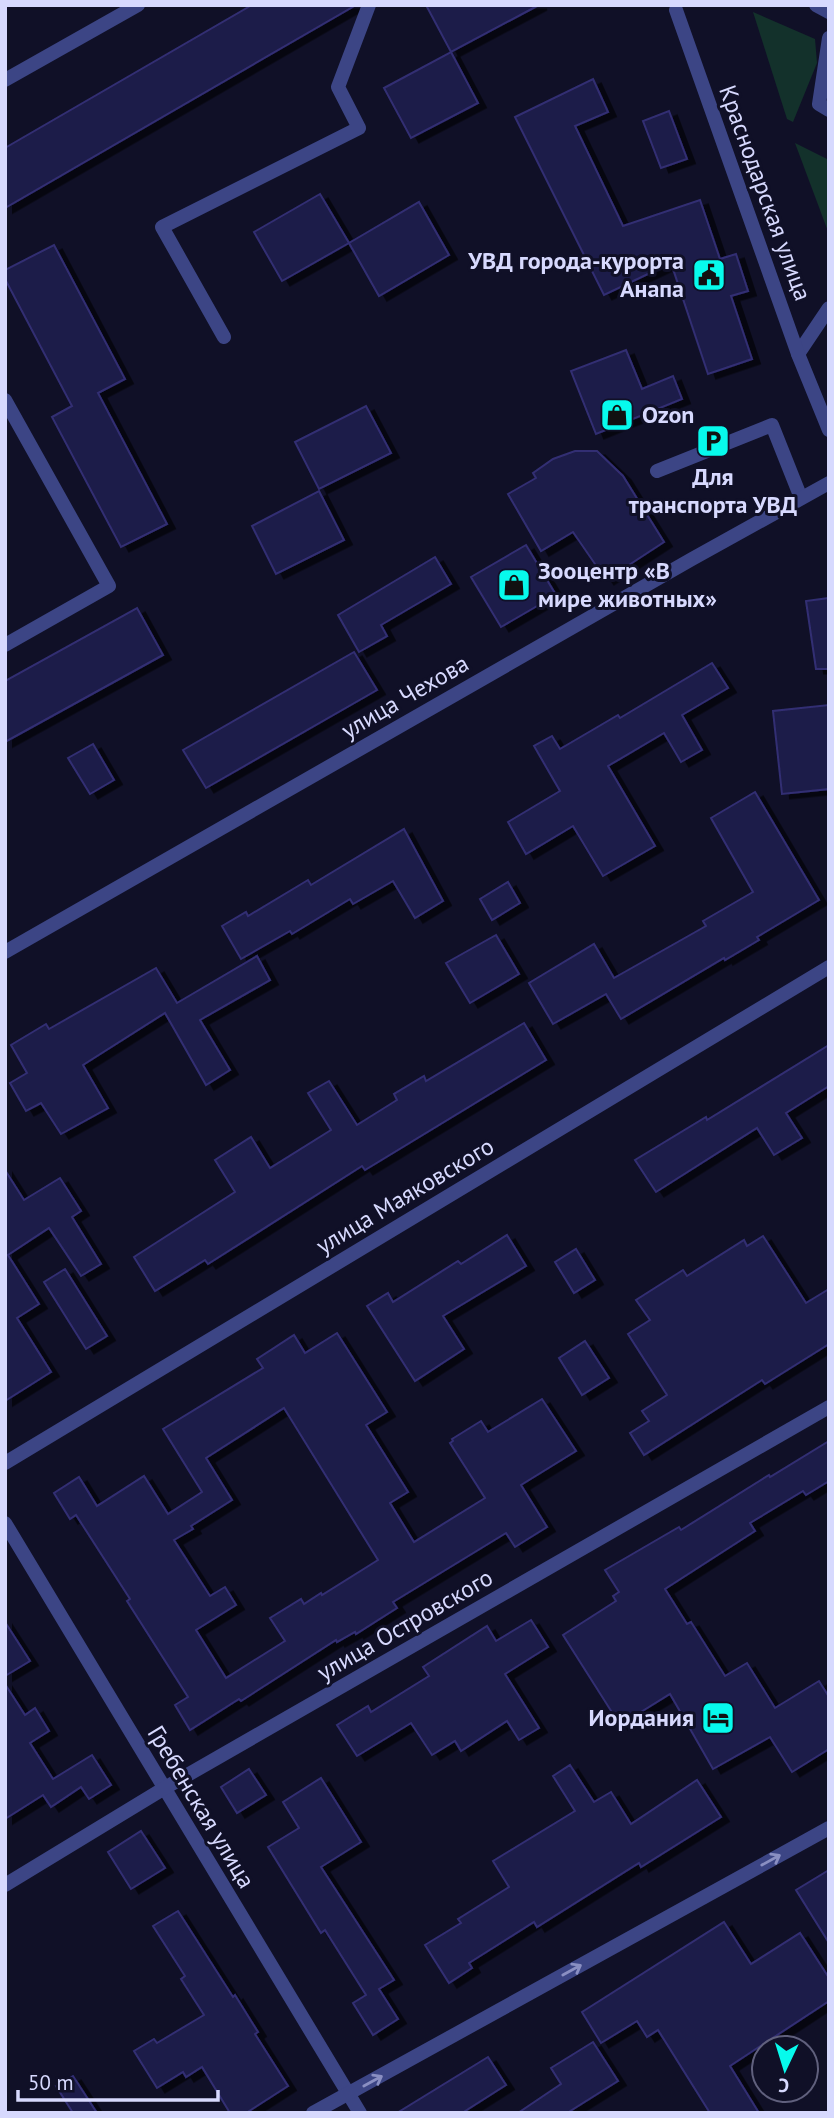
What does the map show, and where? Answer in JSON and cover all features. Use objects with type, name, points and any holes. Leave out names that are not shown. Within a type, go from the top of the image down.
[{"type":"street","points":[[5,80],[138,5]]},
{"type":"street","points":[[224,337],[162,227],[359,128],[338,87],[369,5]]},
{"type":"street","points":[[816,5],[829,12]]},
{"type":"street","name":"Краснодарская улица","points":[[676,10],[797,354],[829,430]]},
{"type":"street","points":[[829,38],[819,104],[829,110]]},
{"type":"street","points":[[797,354],[829,308]]},
{"type":"street","points":[[5,400],[109,586],[5,645]]},
{"type":"street","points":[[657,471],[772,425],[801,498]]},
{"type":"street","name":"улица Чехова","points":[[5,952],[829,483]]},
{"type":"street","name":"улица Маяковского","points":[[5,1463],[829,967]]},
{"type":"street","name":"улица Островского","points":[[5,1885],[163,1789],[829,1407]]},
{"type":"street","name":"Гребенская улица","points":[[5,1523],[359,2113]]},
{"type":"street","points":[[313,2113],[829,1828]]},
{"type":"green space","points":[[753,12],[815,39],[817,63],[793,122],[787,119]]},
{"type":"green space","points":[[795,143],[829,160],[829,234]]},
{"type":"building","points":[[252,5],[356,5],[5,208],[5,148]]},
{"type":"building","points":[[426,5],[539,5],[451,52]]},
{"type":"building","points":[[451,52],[478,103],[411,138],[384,88]]},
{"type":"building","points":[[593,79],[608,112],[575,126],[623,226],[700,200],[720,259],[736,254],[748,291],[731,296],[752,359],[708,374],[671,263],[604,295],[515,117]]},
{"type":"building","points":[[669,111],[687,159],[661,168],[643,121]]},
{"type":"building","points":[[320,194],[349,243],[282,281],[254,232]]},
{"type":"building","points":[[419,202],[449,255],[379,296],[349,243]]},
{"type":"building","points":[[54,245],[125,379],[98,393],[167,524],[121,547],[52,417],[72,406],[5,279],[5,270]]},
{"type":"building","points":[[626,350],[642,389],[673,376],[682,399],[596,434],[571,371]]},
{"type":"building","points":[[366,406],[391,453],[319,489],[295,442]]},
{"type":"building","points":[[575,451],[597,451],[623,476],[664,542],[606,580],[573,532],[541,551],[508,494],[536,478],[533,473],[553,459]]},
{"type":"building","points":[[319,491],[344,540],[276,574],[252,526]]},
{"type":"building","points":[[526,545],[556,595],[501,627],[471,577]]},
{"type":"building","points":[[435,557],[451,584],[381,625],[387,636],[359,652],[338,615]]},
{"type":"building","points":[[829,598],[829,669],[816,669],[806,601]]},
{"type":"building","points":[[137,608],[163,655],[5,742],[5,681]]},
{"type":"building","points":[[354,652],[377,690],[206,788],[183,750]]},
{"type":"building","points":[[712,663],[728,688],[682,715],[702,750],[681,762],[664,733],[608,766],[655,846],[603,876],[573,826],[526,854],[508,822],[560,791],[534,746],[552,736],[560,749],[618,715],[620,718]]},
{"type":"building","points":[[829,705],[829,789],[782,794],[773,711]]},
{"type":"building","points":[[93,744],[114,780],[90,794],[68,758]]},
{"type":"building","points":[[755,792],[819,900],[757,937],[759,940],[621,1019],[606,994],[553,1024],[529,983],[594,944],[614,978],[706,926],[703,921],[753,892],[711,818]]},
{"type":"building","points":[[404,829],[443,901],[415,918],[393,881],[353,904],[350,899],[292,934],[290,931],[241,959],[222,926],[246,912],[248,916],[308,880],[311,885]]},
{"type":"building","points":[[508,882],[520,903],[492,920],[480,899]]},
{"type":"building","points":[[496,935],[519,974],[470,1003],[446,963]]},
{"type":"building","points":[[257,956],[270,980],[200,1020],[230,1070],[206,1085],[165,1013],[83,1065],[108,1108],[61,1134],[41,1103],[26,1111],[10,1083],[27,1073],[11,1045],[46,1024],[49,1029],[156,968],[177,1003]]},
{"type":"building","points":[[524,1023],[546,1060],[365,1170],[362,1166],[208,1264],[205,1260],[155,1291],[134,1257],[235,1192],[215,1160],[251,1137],[270,1168],[331,1130],[308,1093],[329,1081],[357,1125],[397,1100],[394,1094],[424,1076],[426,1081]]},
{"type":"building","points":[[829,1045],[829,1086],[786,1113],[802,1138],[774,1155],[757,1128],[656,1192],[635,1160],[706,1117],[707,1120]]},
{"type":"building","points":[[5,1170],[24,1200],[60,1178],[81,1211],[72,1217],[101,1264],[81,1276],[49,1228],[8,1255],[39,1304],[17,1318],[51,1372],[5,1401]]},
{"type":"building","points":[[507,1235],[526,1266],[443,1316],[464,1349],[415,1381],[367,1306],[388,1293],[393,1302],[458,1261],[461,1264]]},
{"type":"building","points":[[763,1236],[806,1303],[829,1289],[829,1344],[765,1384],[762,1380],[644,1455],[630,1433],[649,1421],[642,1411],[667,1395],[628,1334],[650,1320],[636,1300],[683,1270],[687,1276],[744,1240],[747,1246]]},
{"type":"building","points":[[576,1249],[595,1280],[574,1293],[555,1262]]},
{"type":"building","points":[[65,1269],[107,1336],[86,1349],[44,1282]]},
{"type":"building","points":[[337,1333],[387,1412],[366,1425],[408,1492],[390,1503],[414,1542],[485,1498],[450,1443],[452,1439],[481,1421],[488,1432],[542,1399],[576,1451],[521,1485],[547,1527],[515,1547],[506,1533],[393,1602],[397,1608],[356,1634],[355,1632],[337,1642],[336,1640],[190,1730],[175,1705],[188,1697],[76,1515],[70,1519],[54,1493],[79,1477],[97,1506],[144,1476],[168,1514],[202,1492],[163,1429],[263,1368],[257,1359],[294,1335],[305,1353]],"holes":[[[284,1408],[378,1560],[322,1595],[321,1593],[304,1604],[301,1599],[270,1618],[285,1641],[226,1678],[196,1630],[236,1605],[225,1587],[210,1596],[174,1540],[232,1500],[206,1458]]]},
{"type":"building","points":[[585,1341],[609,1378],[582,1395],[559,1358]]},
{"type":"building","points":[[829,1441],[829,1481],[806,1495],[803,1491],[750,1523],[755,1531],[665,1589],[687,1624],[691,1622],[725,1676],[747,1663],[775,1708],[819,1681],[829,1697],[829,1749],[792,1772],[770,1737],[713,1769],[670,1694],[620,1725],[563,1635],[616,1601],[613,1596],[619,1592],[605,1570],[679,1527],[681,1530]]},
{"type":"building","points":[[531,1620],[548,1647],[505,1674],[539,1728],[519,1740],[507,1721],[461,1751],[455,1741],[432,1755],[411,1723],[357,1756],[337,1725],[368,1706],[371,1712],[429,1676],[423,1667],[487,1626],[496,1641]]},
{"type":"building","points":[[5,1622],[30,1661],[5,1676]]},
{"type":"building","points":[[5,1684],[25,1715],[35,1708],[49,1731],[30,1743],[53,1779],[92,1755],[111,1785],[89,1799],[81,1787],[51,1807],[43,1795],[5,1819]]},
{"type":"building","points":[[570,1765],[594,1802],[611,1792],[631,1824],[697,1780],[721,1817],[641,1867],[639,1863],[537,1927],[534,1922],[469,1963],[472,1968],[449,1983],[425,1945],[461,1923],[458,1919],[509,1887],[493,1861],[575,1811],[553,1776]]},
{"type":"building","points":[[249,1769],[266,1795],[237,1813],[221,1787]]},
{"type":"building","points":[[321,1778],[361,1842],[321,1867],[394,1980],[379,1989],[398,2019],[373,2035],[353,2003],[366,1995],[325,1930],[321,1933],[268,1847],[299,1828],[283,1802]]},
{"type":"building","points":[[141,1831],[165,1868],[131,1889],[108,1852]]},
{"type":"building","points":[[829,1870],[829,1943],[796,1890]]},
{"type":"building","points":[[178,1911],[233,1997],[235,1995],[258,2032],[255,2034],[288,2086],[246,2113],[230,2113],[202,2067],[186,2077],[183,2072],[157,2088],[134,2051],[154,2039],[157,2043],[204,2015],[181,1979],[185,1976],[153,1926]]},
{"type":"building","points":[[724,1922],[751,1964],[800,1933],[829,1978],[829,2001],[779,2034],[750,2034],[750,2053],[730,2066],[750,2098],[750,2104],[753,2104],[759,2113],[710,2113],[658,2030],[647,2037],[637,2021],[601,2043],[582,2012]]},
{"type":"building","points":[[593,2042],[618,2081],[567,2113],[518,2113],[561,2084],[551,2068]]},
{"type":"building","points":[[488,2057],[506,2085],[462,2113],[397,2113]]},
{"type":"building","points":[[73,2076],[97,2113],[73,2113],[56,2086]]},
{"type":"place","name":"УВД города-курорта Анапа","points":[[709,275]]},
{"type":"place","name":"Ozon","points":[[617,415]]},
{"type":"place","name":"Для транспорта УВД","points":[[713,441]]},
{"type":"place","name":"Зооцентр «В мире животных»","points":[[514,585]]},
{"type":"place","name":"Иордания","points":[[718,1718]]}]
